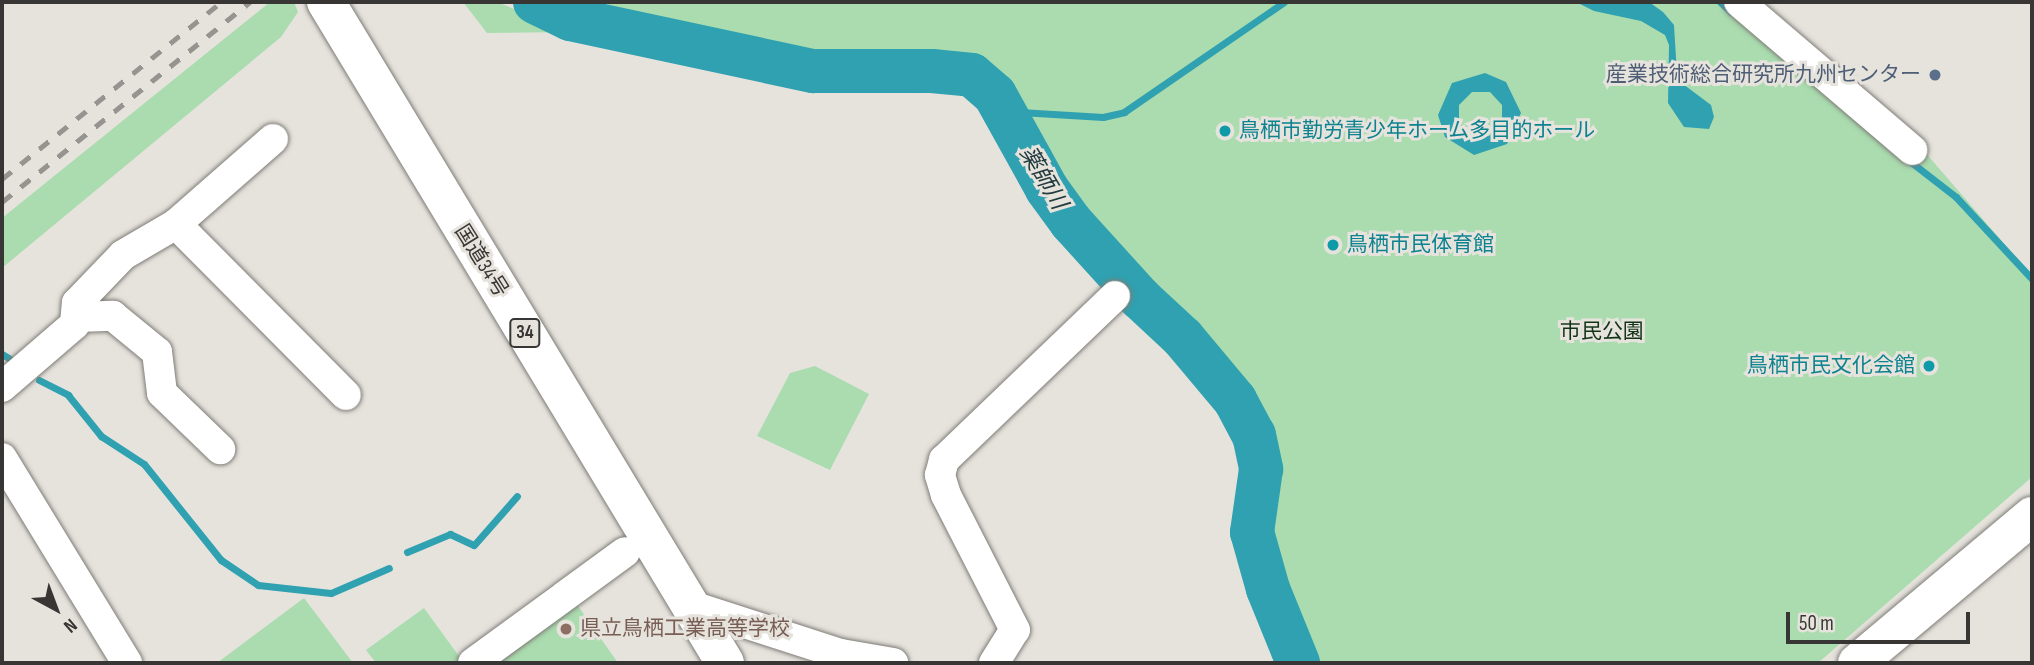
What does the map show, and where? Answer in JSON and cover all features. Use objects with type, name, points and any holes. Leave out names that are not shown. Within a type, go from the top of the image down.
[{"type":"main road","name":"国道34号","points":[[326,2],[725,663]]},
{"type":"main road","points":[[1857,663],[2032,516]]},
{"type":"street","points":[[1739,2],[1912,150]]},
{"type":"street","points":[[2,387],[75,324],[77,303],[123,255],[176,224],[273,139]]},
{"type":"street","points":[[176,224],[346,395]]},
{"type":"street","points":[[994,663],[1015,630],[946,495],[940,475],[944,460],[1115,296]]},
{"type":"street","points":[[76,317],[113,316],[157,352],[162,393],[220,449]]},
{"type":"street","points":[[6,470],[127,663]]},
{"type":"street","points":[[473,663],[625,552]]},
{"type":"street","points":[[689,605],[841,654],[893,663]]},
{"type":"green space","points":[[270,2],[294,2],[298,12],[281,37],[2,268],[2,218]]},
{"type":"green space","points":[[463,2],[497,2],[571,32],[487,33]]},
{"type":"green space","name":"市民公園","points":[[566,2],[1727,2],[1924,151],[2032,276],[2032,477],[1818,663],[1302,663],[1267,543],[1276,455],[1262,421],[1185,331],[1095,238],[1054,184],[997,85],[970,69],[804,57],[596,14]]},
{"type":"green space","points":[[815,366],[869,394],[830,470],[757,436],[790,373]]},
{"type":"green space","points":[[304,598],[353,663],[217,663]]},
{"type":"green space","name":"県立鳥栖工業高等学校","points":[[576,603],[618,663],[497,663]]},
{"type":"green space","points":[[424,608],[461,659],[455,663],[376,663],[366,650]]},
{"type":"water","points":[[1576,2],[1649,2],[1663,12],[1674,25],[1677,74],[1683,84],[1711,105],[1714,117],[1709,129],[1684,127],[1668,103],[1669,45],[1665,35],[1641,21],[1594,11]]},
{"type":"water","points":[[1485,73],[1506,82],[1521,113],[1507,144],[1474,155],[1445,137],[1438,115],[1452,83]],"holes":[[[1472,92],[1490,92],[1502,105],[1502,123],[1489,136],[1471,135],[1459,123],[1459,105]]]},
{"type":"waterway","name":"薬師川","points":[[535,2],[570,19],[813,71],[932,71],[972,75],[995,95],[1047,189],[1071,222],[1140,298],[1183,338],[1235,400],[1254,435],[1261,469],[1252,532],[1268,589],[1298,663]]},
{"type":"waterway","points":[[1003,111],[1103,117],[1124,112],[1284,2]]},
{"type":"waterway","points":[[1720,2],[1731,12]]},
{"type":"waterway","points":[[1907,159],[1956,197],[2032,279]]},
{"type":"waterway","points":[[2,354],[10,359]]},
{"type":"waterway","points":[[39,380],[68,395],[101,436],[144,464],[221,560],[258,585],[331,593],[389,568]]},
{"type":"waterway","points":[[407,552],[450,534],[474,545],[517,496]]},
{"type":"railway","points":[[2,179],[221,2]]},
{"type":"railway","points":[[2,202],[250,2]]},
{"type":"place","name":"産業技術総合研究所九州センター","points":[[1935,75]]},
{"type":"place","name":"鳥栖市勤労青少年ホーム多目的ホール","points":[[1225,131]]},
{"type":"place","name":"鳥栖市民体育館","points":[[1333,245]]},
{"type":"place","name":"鳥栖市民文化会館","points":[[1929,366]]},
{"type":"place","name":"県立鳥栖工業高等学校","points":[[566,629]]}]
